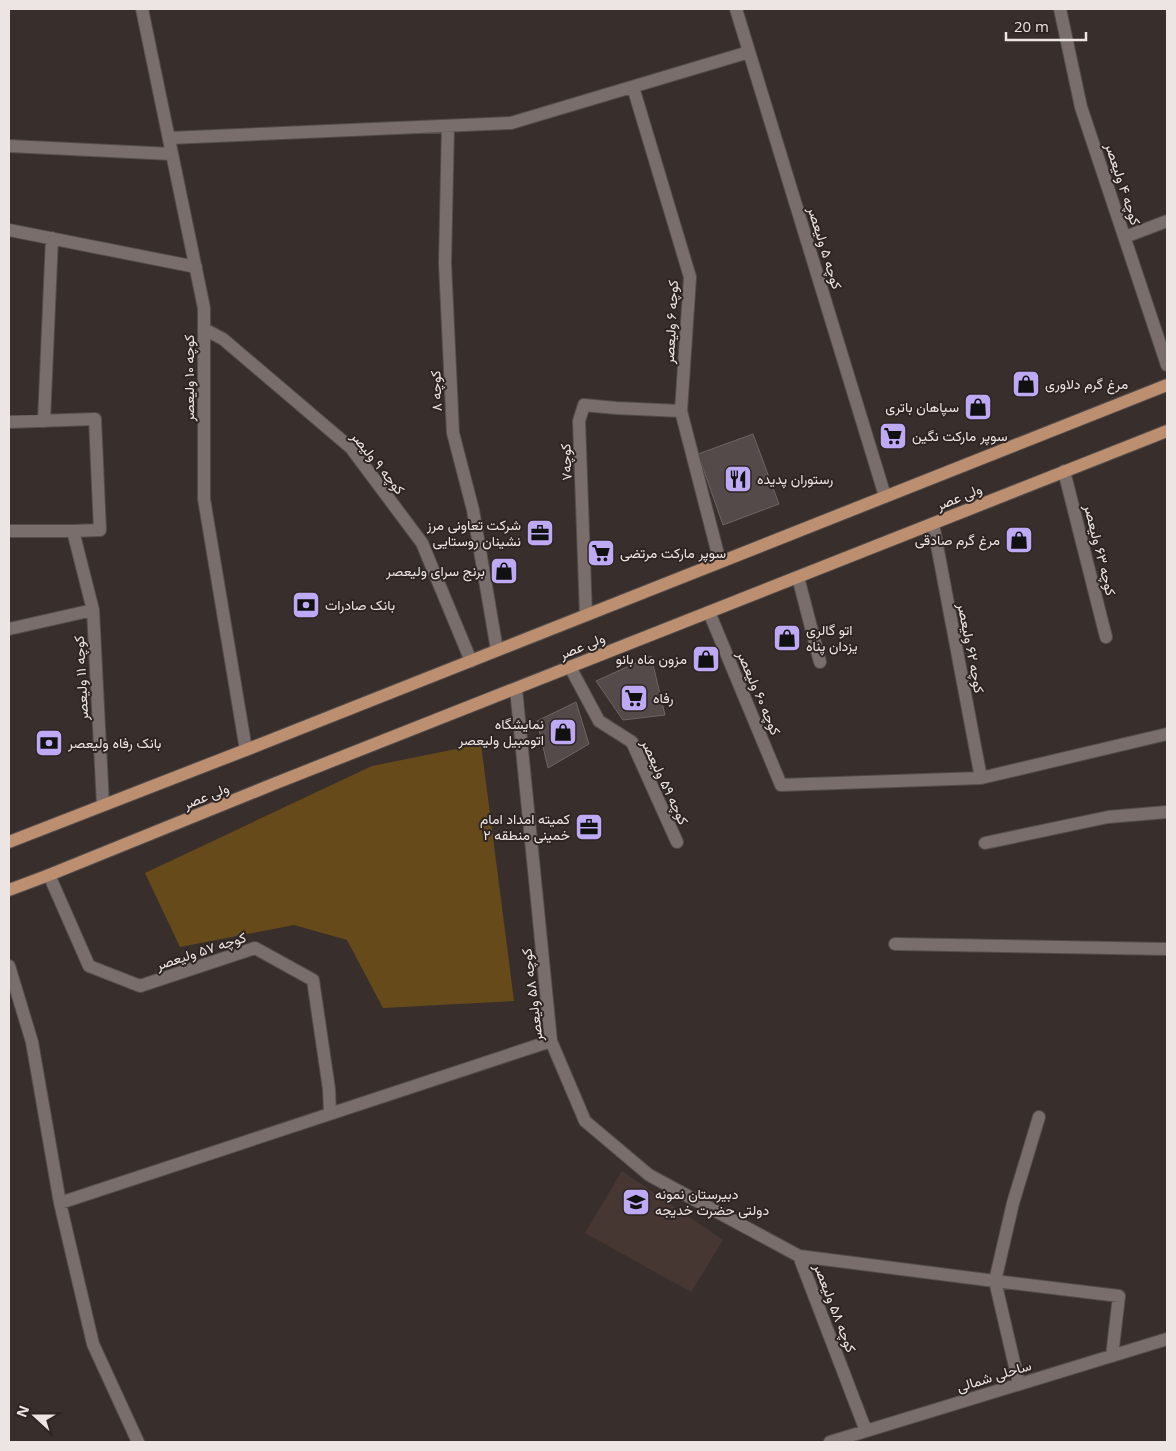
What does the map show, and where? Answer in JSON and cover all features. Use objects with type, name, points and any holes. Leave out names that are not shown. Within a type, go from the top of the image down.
[{"type":"main road","name":"ولی عصر","points":[[9,842],[1167,385]]},
{"type":"main road","name":"ولی عصر","points":[[9,890],[49,876],[276,783],[1167,431]]},
{"type":"street","name":"کوچه ۱۰ ولیعصر","points":[[142,9],[204,308],[204,500],[246,750]]},
{"type":"street","name":"کوچه ۵ ولیعصر","points":[[736,9],[885,496]]},
{"type":"street","name":"کوچه ۴ ولیعصر","points":[[1060,9],[1081,107],[1167,365]]},
{"type":"street","points":[[169,138],[511,123],[749,52]]},
{"type":"street","name":"کوچه ۶ ولیعصر","points":[[633,87],[690,277],[681,410],[720,562]]},
{"type":"street","name":"کوچه ۸","points":[[448,126],[445,264],[452,433],[473,510],[497,650]]},
{"type":"street","points":[[9,146],[172,154]]},
{"type":"street","points":[[1124,237],[1167,221]]},
{"type":"street","points":[[9,230],[196,267]]},
{"type":"street","points":[[44,421],[52,238]]},
{"type":"street","name":"کوچه ۹ ولیصر","points":[[204,329],[223,339],[351,448],[422,543],[471,661]]},
{"type":"street","name":"کوچه۷","points":[[586,615],[579,420],[584,405],[681,410]]},
{"type":"street","points":[[9,422],[95,419],[100,530],[9,531]]},
{"type":"street","name":"کوچه ۶۳ ولیعصر","points":[[1064,471],[1106,637]]},
{"type":"street","name":"کوچه ۶۲ ولیعصر","points":[[933,524],[981,778]]},
{"type":"street","name":"کوچه ۱۱ ولیعصر","points":[[72,531],[93,610],[103,805]]},
{"type":"street","points":[[798,577],[820,662]]},
{"type":"street","points":[[9,628],[93,610]]},
{"type":"street","name":"کوچه ۶۰ ولیعصر","points":[[709,612],[781,784],[981,778]]},
{"type":"street","name":"کوچه ۵۹ ولیعصر","points":[[570,667],[599,721],[632,742],[677,842]]},
{"type":"street","name":"کوچه ۵۸ ولیعصر","points":[[516,689],[551,1041],[585,1121],[649,1175],[799,1256],[866,1432]]},
{"type":"street","points":[[981,778],[1167,734]]},
{"type":"street","points":[[985,843],[1108,817],[1167,812]]},
{"type":"street","name":"کوچه ۵۷ ولیعصر","points":[[49,876],[89,966],[140,986],[255,948],[312,980],[329,1089],[330,1114]]},
{"type":"street","points":[[894,944],[1167,949]]},
{"type":"street","points":[[9,966],[32,1042],[60,1202],[93,1344],[138,1442]]},
{"type":"street","points":[[60,1202],[551,1041]]},
{"type":"street","points":[[1019,1384],[995,1281],[1013,1203],[1039,1117]]},
{"type":"street","points":[[799,1256],[1119,1296],[1112,1356]]},
{"type":"street","name":"ساحلی شمالی","points":[[830,1442],[1167,1339]]},
{"type":"shaded area","points":[[481,744],[514,1001],[383,1008],[347,940],[294,925],[180,947],[145,873],[372,766]]},
{"type":"shaded area","name":"دبیرستان نمونه دولتی حضرت خدیجه","points":[[622,1171],[723,1240],[691,1292],[585,1233]]},
{"type":"building","name":"رستوران پدیده","points":[[753,434],[779,504],[723,525],[698,454]]},
{"type":"building","name":"رفاه","points":[[651,656],[665,715],[623,720],[596,681]]},
{"type":"building","name":"نمایشگاه اتومبیل ولیعصر","points":[[576,702],[589,744],[548,768],[537,721]]},
{"type":"place","name":"مرغ گرم دلاوری","points":[[1026,384]]},
{"type":"place","name":"سپاهان باتری","points":[[978,407]]},
{"type":"place","name":"سوپر مارکت نگین","points":[[893,436]]},
{"type":"place","name":"رستوران پدیده","points":[[738,479]]},
{"type":"place","name":"شرکت تعاونی مرز نشینان روستایی","points":[[540,533]]},
{"type":"place","name":"مرغ گرم صادقی","points":[[1019,540]]},
{"type":"place","name":"سوپر مارکت مرتضی","points":[[601,553]]},
{"type":"place","name":"برنج سرای ولیعصر","points":[[504,571]]},
{"type":"place","name":"بانک صادرات","points":[[306,605]]},
{"type":"place","name":"اتو گالری یزدان پناه","points":[[787,638]]},
{"type":"place","name":"مزون ماه بانو","points":[[706,659]]},
{"type":"place","name":"رفاه","points":[[634,698]]},
{"type":"place","name":"نمایشگاه اتومبیل ولیعصر","points":[[563,732]]},
{"type":"place","name":"بانک رفاه ولیعصر","points":[[49,743]]},
{"type":"place","name":"کمیته امداد امام خمینی منطقه ۲","points":[[589,827]]},
{"type":"place","name":"دبیرستان نمونه دولتی حضرت خدیجه","points":[[636,1202]]}]
